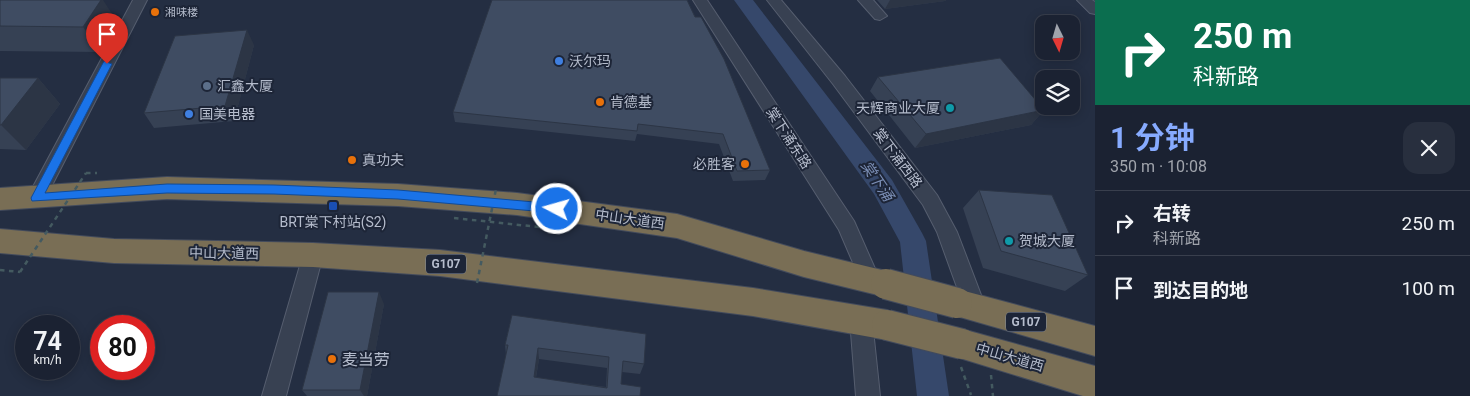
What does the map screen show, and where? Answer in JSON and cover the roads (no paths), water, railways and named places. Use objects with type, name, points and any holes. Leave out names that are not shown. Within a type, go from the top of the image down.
[{"type":"highway","name":"中山大道西","points":[[0,199],[167,188],[389,194],[517,204],[677,226],[804,264],[966,305],[1095,341]]},
{"type":"highway","name":"中山大道西","points":[[0,241],[114,251],[381,258],[512,271],[753,302],[874,322],[962,355],[1095,383]]},
{"type":"street","points":[[36,198],[140,0]]},
{"type":"street","name":"棠下涌东路","points":[[700,0],[847,228],[878,282]]},
{"type":"street","name":"棠下涌西路","points":[[774,0],[839,80],[930,200],[947,232],[966,305]]},
{"type":"street","points":[[865,0],[880,16]]},
{"type":"street","points":[[1084,0],[1095,10]]},
{"type":"street","points":[[274,396],[314,255]]},
{"type":"street","points":[[868,396],[874,322]]},
{"type":"waterway","name":"棠下涌","points":[[743,0],[883,187],[913,241],[933,396]]},
{"type":"place","name":"湘味楼","points":[[155,12]]},
{"type":"place","name":"沃尔玛","points":[[559,61]]},
{"type":"place","name":"汇鑫大厦","points":[[207,86]]},
{"type":"place","name":"肯德基","points":[[600,102]]},
{"type":"place","name":"天辉商业大厦","points":[[950,108]]},
{"type":"place","name":"国美电器","points":[[189,114]]},
{"type":"place","name":"真功夫","points":[[352,160]]},
{"type":"place","name":"必胜客","points":[[745,164]]},
{"type":"place","name":"BRT棠下村站(S2)","points":[[333,206]]},
{"type":"place","name":"贺城大厦","points":[[1009,241]]},
{"type":"place","name":"麦当劳","points":[[332,359]]}]
